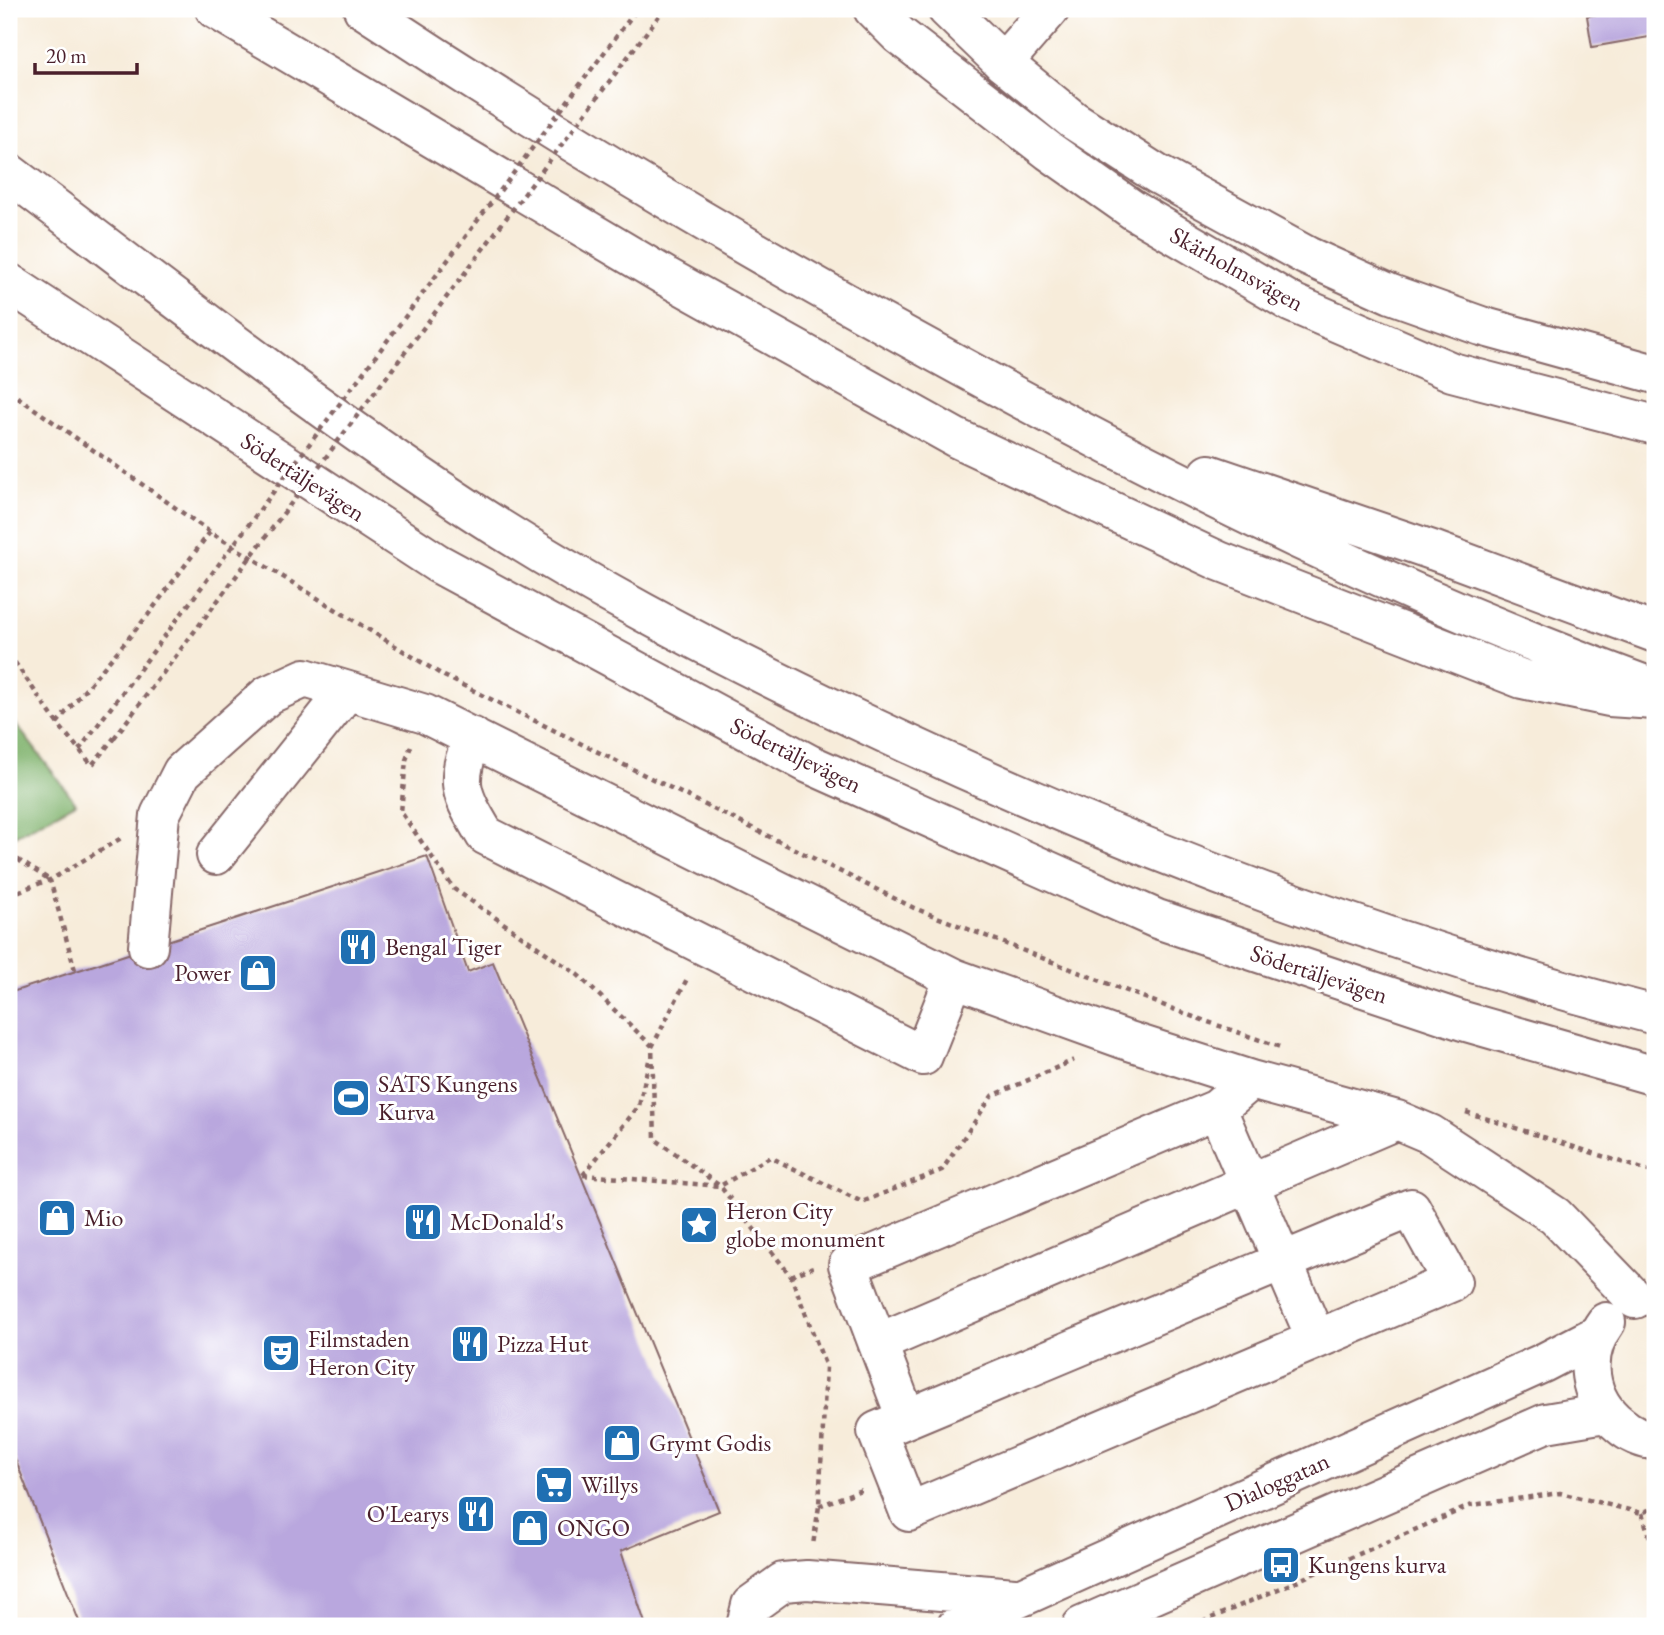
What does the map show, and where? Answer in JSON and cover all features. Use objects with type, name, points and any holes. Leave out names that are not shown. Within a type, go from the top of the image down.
[{"type":"main road","points":[[215,9],[666,276],[956,438],[1219,561],[1522,679],[1609,696],[1655,700]]},
{"type":"main road","points":[[363,9],[646,189],[839,300],[1080,432],[1361,570],[1524,641],[1655,689]]},
{"type":"main road","name":"Skärholmsvägen","points":[[873,9],[899,35],[1019,129],[1133,210],[1292,303],[1452,372],[1655,425]]},
{"type":"main road","name":"Skärholmsvägen","points":[[947,9],[1003,64],[1073,120],[1157,174],[1307,256],[1391,294],[1480,326],[1655,374]]},
{"type":"main road","points":[[975,93],[1050,9]]},
{"type":"main road","points":[[9,173],[278,377],[442,492],[611,594],[782,684],[958,768],[1171,859],[1370,931],[1559,990],[1655,1015]]},
{"type":"main road","name":"Södertäljevägen","points":[[9,283],[437,563],[809,764],[1157,919],[1463,1021],[1638,1072],[1655,1086]]},
{"type":"main road","points":[[1080,432],[1435,551],[1655,633]]},
{"type":"main road","points":[[148,947],[160,815],[182,772],[268,695],[305,678],[425,714],[954,978],[1123,1039],[1251,1080],[1397,1120],[1430,1134],[1555,1216],[1645,1297],[1612,1314],[1597,1335],[1589,1362],[1593,1389],[1605,1413],[1628,1432],[1653,1445]]},
{"type":"main road","points":[[216,855],[347,691]]},
{"type":"main road","points":[[473,737],[461,766],[463,798],[485,835],[923,1056],[954,978]]},
{"type":"main road","points":[[906,1418],[848,1265],[1217,1109],[1251,1080]]},
{"type":"main road","points":[[1217,1109],[1316,1339]]},
{"type":"main road","points":[[878,1343],[1250,1186],[1397,1120]]},
{"type":"main road","points":[[1411,1208],[1451,1282],[1316,1339],[909,1513],[877,1431],[1411,1208]]},
{"type":"main road","name":"Dialoggatan","points":[[957,1626],[1543,1363],[1597,1335]]},
{"type":"main road","points":[[1082,1626],[1546,1423],[1605,1413]]},
{"type":"main road","points":[[746,1626],[751,1605],[783,1582],[807,1580],[1020,1598]]},
{"type":"path","points":[[79,751],[637,9]]},
{"type":"path","points":[[9,654],[57,723],[92,765],[664,9]]},
{"type":"path","points":[[9,391],[210,532],[444,676],[902,902],[1191,1016],[1296,1053]]},
{"type":"path","points":[[57,723],[142,622],[210,532]]},
{"type":"path","points":[[406,760],[401,812],[454,889],[578,975],[652,1046],[655,1139],[720,1186],[790,1276],[826,1367],[819,1506],[807,1580]]},
{"type":"path","points":[[9,895],[50,880],[160,815]]},
{"type":"path","points":[[9,854],[50,880],[75,970]]},
{"type":"path","points":[[704,946],[652,1046],[639,1106],[583,1175],[720,1186],[770,1157],[862,1202],[942,1170],[992,1096],[1123,1039]]},
{"type":"path","points":[[9,981],[13,991]]},
{"type":"path","points":[[1454,1108],[1655,1173]]},
{"type":"path","points":[[819,1506],[894,1477]]},
{"type":"path","points":[[1193,1626],[1472,1505],[1560,1493],[1642,1513],[1655,1507]]},
{"type":"path","points":[[1642,1513],[1655,1555]]},
{"type":"green space","points":[[9,715],[76,803],[9,839]]},
{"type":"building","points":[[1628,9],[1655,9],[1655,36],[1592,47],[1587,16]]},
{"type":"building","points":[[427,856],[468,972],[493,962],[719,1511],[621,1551],[646,1626],[81,1626],[9,1443],[9,993]]},
{"type":"place","name":"Bengal Tiger","points":[[358,947]]},
{"type":"place","name":"Power","points":[[258,973]]},
{"type":"place","name":"SATS Kungens Kurva","points":[[351,1098]]},
{"type":"place","name":"Mio","points":[[57,1218]]},
{"type":"place","name":"McDonald's","points":[[423,1222]]},
{"type":"place","name":"Heron City globe monument","points":[[699,1225]]},
{"type":"place","name":"Pizza Hut","points":[[470,1344]]},
{"type":"place","name":"Filmstaden Heron City","points":[[281,1353]]},
{"type":"place","name":"Grymt Godis","points":[[622,1443]]},
{"type":"place","name":"Willys","points":[[554,1485]]},
{"type":"place","name":"O'Learys","points":[[476,1514]]},
{"type":"place","name":"ONGO","points":[[530,1528]]},
{"type":"place","name":"Kungens kurva","points":[[1281,1565]]}]
